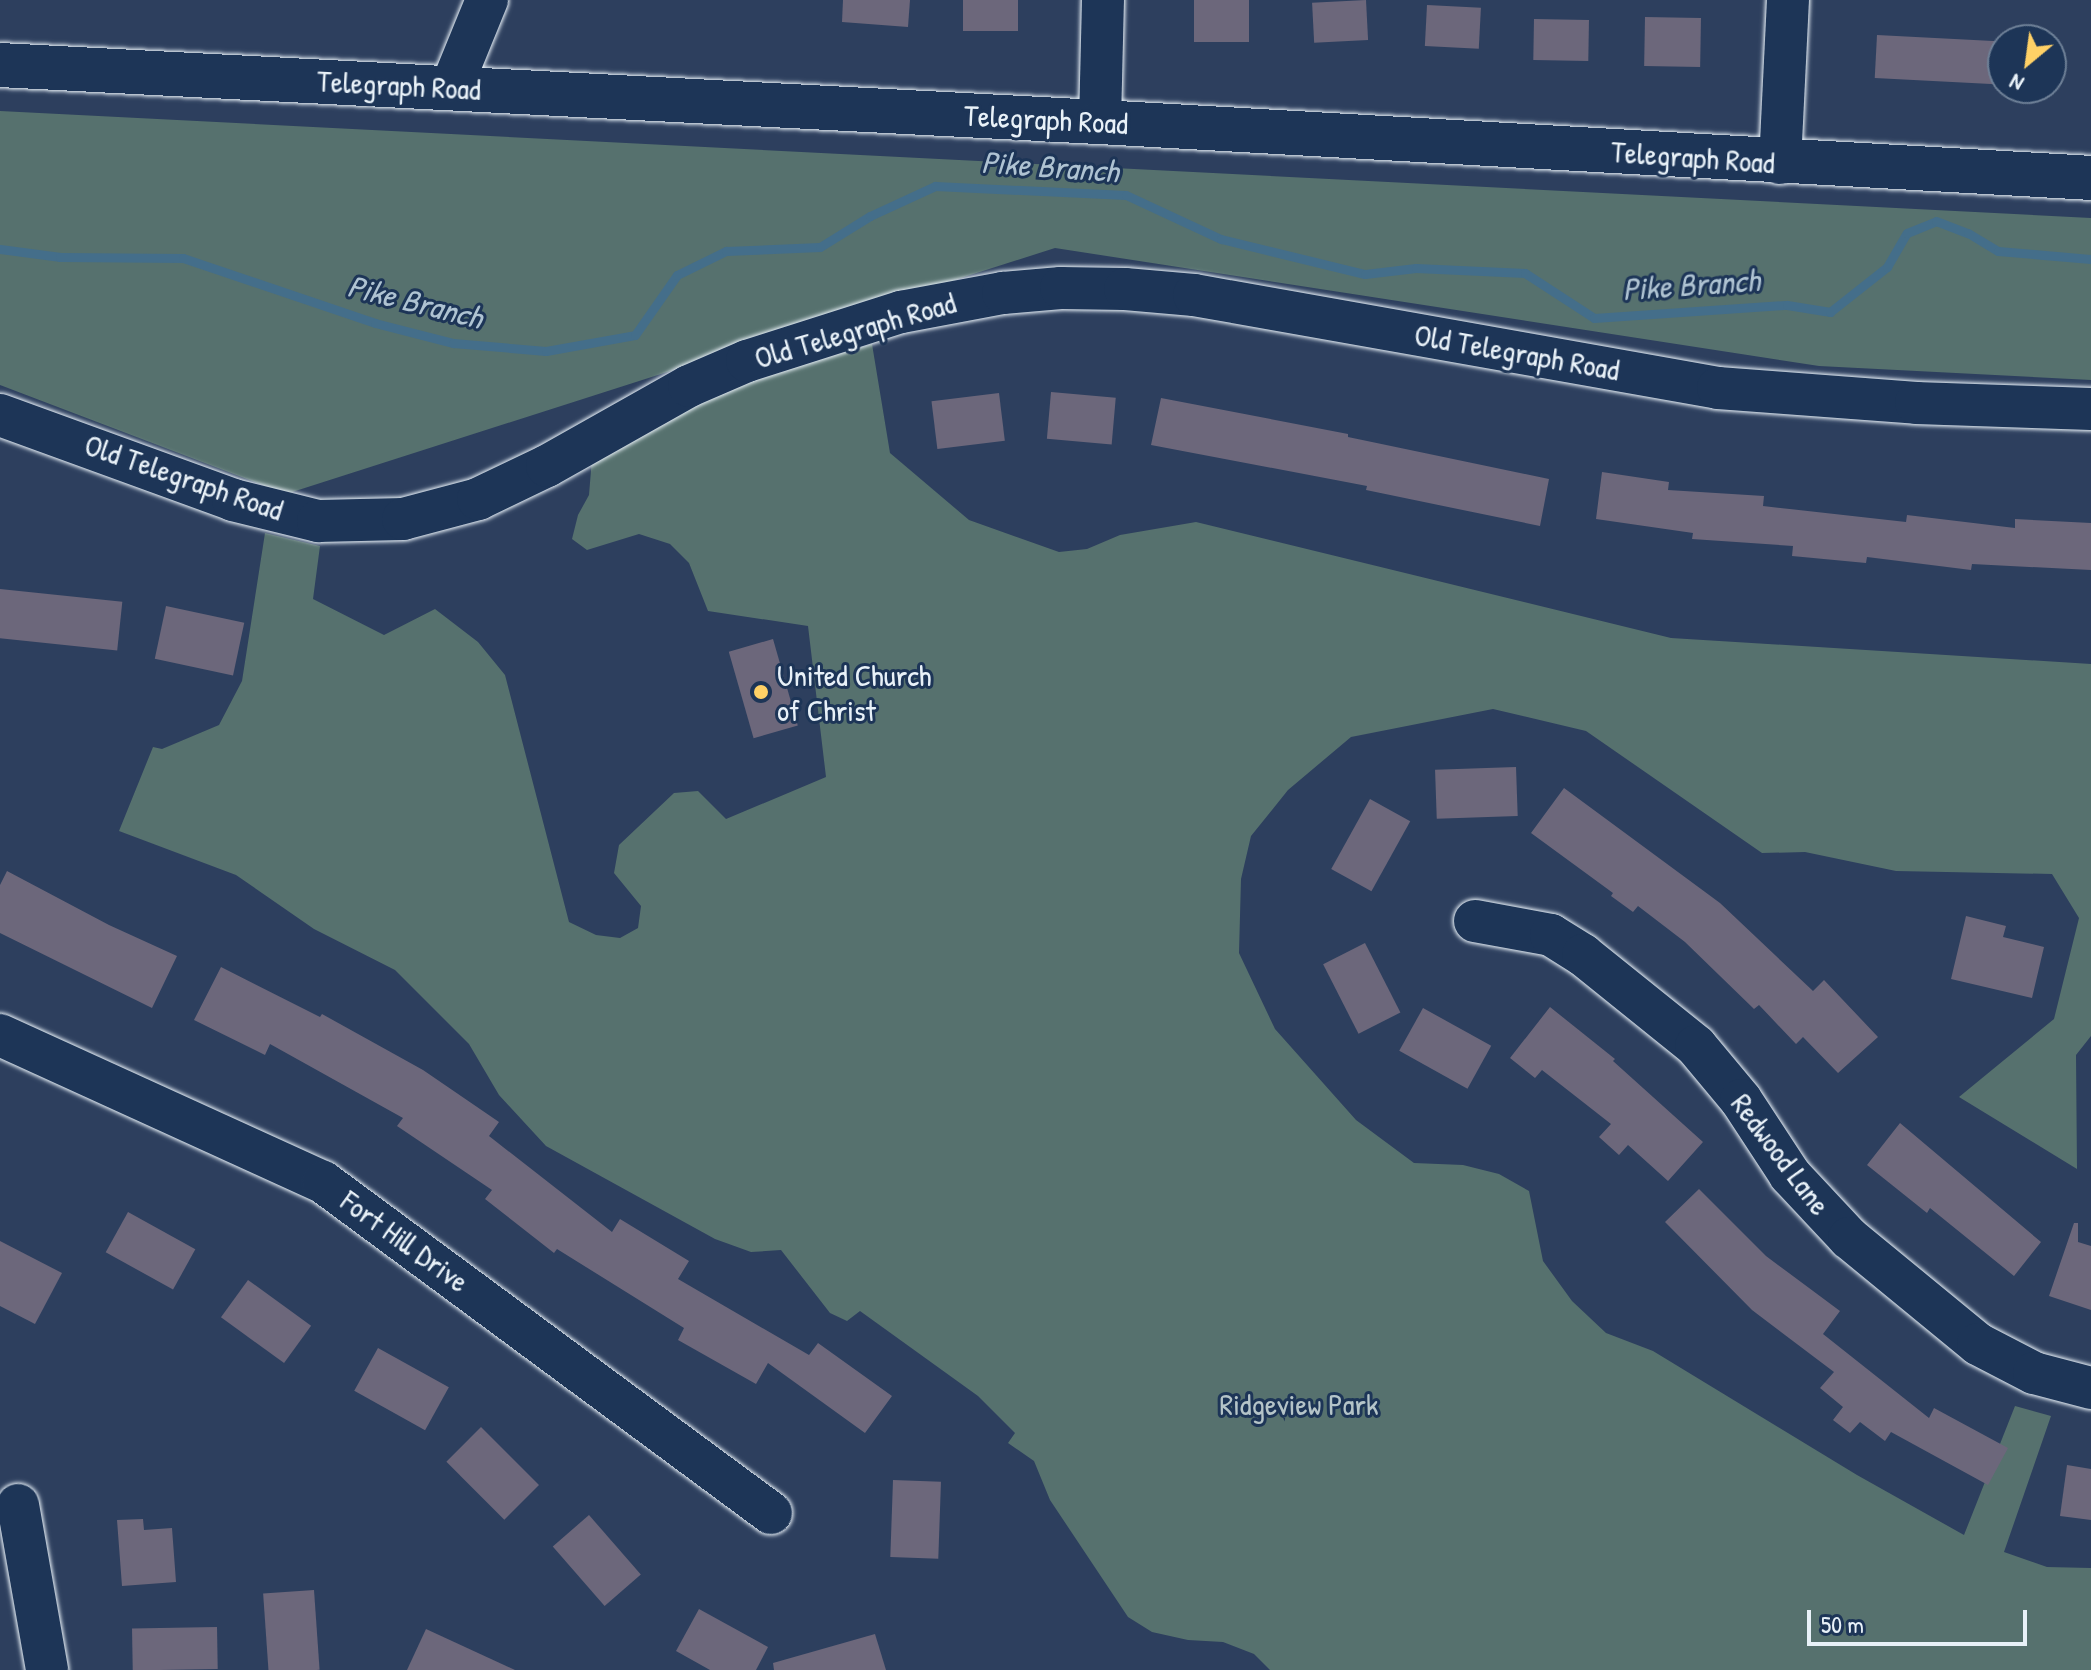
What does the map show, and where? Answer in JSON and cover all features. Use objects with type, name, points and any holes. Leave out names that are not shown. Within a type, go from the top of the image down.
[{"type":"main road","name":"Telegraph Road","points":[[0,65],[1100,122],[1780,163],[2091,178]]},
{"type":"street","points":[[451,88],[487,0]]},
{"type":"street","points":[[1100,122],[1103,0]]},
{"type":"street","points":[[1780,163],[1788,0]]},
{"type":"street","name":"Old Telegraph Road","points":[[0,415],[233,500],[318,521],[403,519],[492,493],[547,466],[633,415],[747,361],[901,312],[976,297],[1061,288],[1194,295],[1718,388],[1916,403],[2091,409]]},
{"type":"street","name":"Redwood Lane","points":[[1475,921],[1551,935],[1583,955],[1696,1046],[1741,1100],[1790,1175],[1849,1238],[1978,1344],[2034,1373],[2091,1388]]},
{"type":"street","name":"Fort Hill Drive","points":[[0,1035],[286,1162],[323,1182],[771,1513]]},
{"type":"street","points":[[18,1505],[47,1670]]},
{"type":"green space","points":[[0,111],[2091,218],[2091,380],[1819,366],[1055,248],[286,494],[0,385]]},
{"type":"green space","name":"Ridgeview Park","points":[[872,344],[890,453],[969,520],[1059,552],[1087,549],[1120,535],[1196,522],[1671,638],[2091,664],[2091,1036],[2076,1055],[2077,1169],[1959,1097],[2054,1019],[2079,918],[2052,874],[1896,871],[1805,852],[1762,853],[1586,731],[1493,709],[1351,737],[1288,790],[1251,836],[1241,879],[1239,953],[1275,1029],[1356,1120],[1414,1163],[1463,1165],[1499,1174],[1529,1191],[1543,1261],[1572,1301],[1606,1333],[1653,1351],[1857,1475],[1964,1535],[2015,1406],[2051,1416],[2004,1552],[2047,1567],[2091,1568],[2091,1670],[1270,1670],[1254,1654],[1223,1642],[1188,1640],[1152,1632],[1128,1617],[1050,1500],[1034,1461],[1008,1443],[1015,1433],[978,1396],[860,1311],[847,1321],[830,1313],[781,1250],[751,1252],[715,1239],[546,1146],[499,1095],[469,1044],[395,970],[314,929],[236,875],[119,831],[153,747],[162,749],[219,725],[242,681],[265,533],[320,546],[313,599],[384,635],[435,609],[478,642],[505,675],[569,922],[596,935],[620,938],[638,928],[641,906],[614,873],[619,845],[674,793],[698,791],[726,819],[826,777],[808,626],[708,611],[689,563],[670,544],[639,534],[587,550],[572,539],[578,515],[589,495],[592,458],[685,400]]},
{"type":"building","points":[[843,0],[910,0],[908,27],[842,22]]},
{"type":"building","points":[[963,0],[1018,0],[1018,31],[963,31]]},
{"type":"building","points":[[1194,0],[1249,0],[1249,42],[1194,42]]},
{"type":"building","points":[[1366,0],[1368,40],[1314,43],[1312,3]]},
{"type":"building","points":[[1427,5],[1481,8],[1479,49],[1425,46]]},
{"type":"building","points":[[1645,17],[1701,18],[1700,67],[1644,66]]},
{"type":"building","points":[[1534,19],[1589,20],[1588,61],[1533,60]]},
{"type":"building","points":[[1877,35],[1987,41],[1987,84],[1875,78]]},
{"type":"building","points":[[1051,392],[1116,398],[1112,444],[1047,439]]},
{"type":"building","points":[[999,393],[1005,441],[937,449],[932,401]]},
{"type":"building","points":[[1161,398],[1348,434],[1348,437],[1549,479],[1540,526],[1366,490],[1367,486],[1151,445]]},
{"type":"building","points":[[1602,472],[1669,482],[1668,490],[1764,496],[1763,506],[1906,522],[1907,515],[2015,528],[2015,519],[2091,523],[2091,570],[1972,564],[1971,570],[1867,557],[1866,563],[1792,556],[1793,546],[1692,539],[1693,533],[1596,519]]},
{"type":"building","points":[[0,589],[122,602],[117,651],[0,638]]},
{"type":"building","points":[[166,606],[244,623],[233,675],[155,659]]},
{"type":"building","points":[[773,639],[798,726],[754,738],[729,652]]},
{"type":"building","points":[[1516,767],[1518,816],[1437,819],[1435,770]]},
{"type":"building","points":[[1564,788],[1720,903],[1813,991],[1824,980],[1878,1037],[1838,1073],[1803,1037],[1796,1044],[1759,1005],[1754,1009],[1685,942],[1638,906],[1633,912],[1611,896],[1613,893],[1531,833]]},
{"type":"building","points":[[1370,799],[1410,821],[1371,891],[1331,869]]},
{"type":"building","points":[[7,871],[109,925],[177,956],[152,1008],[0,933],[0,885]]},
{"type":"building","points":[[1966,916],[2006,926],[2003,937],[2044,947],[2032,998],[1951,979]]},
{"type":"building","points":[[1365,943],[1400,1012],[1359,1034],[1323,964]]},
{"type":"building","points":[[221,967],[320,1017],[322,1014],[423,1070],[499,1122],[489,1136],[612,1232],[620,1219],[689,1261],[678,1279],[809,1355],[818,1343],[892,1396],[865,1433],[768,1363],[756,1384],[678,1340],[684,1328],[557,1249],[554,1253],[485,1199],[492,1190],[397,1126],[403,1118],[270,1044],[265,1055],[194,1020]]},
{"type":"building","points":[[1550,1007],[1615,1059],[1613,1061],[1703,1142],[1668,1181],[1628,1145],[1619,1155],[1599,1137],[1611,1124],[1542,1070],[1535,1078],[1510,1058]]},
{"type":"building","points":[[1423,1008],[1491,1046],[1467,1089],[1399,1051]]},
{"type":"building","points":[[1900,1123],[2041,1242],[2014,1276],[1930,1208],[1927,1213],[1867,1165]]},
{"type":"building","points":[[1699,1189],[1766,1256],[1840,1311],[1823,1334],[1929,1418],[1934,1408],[2008,1448],[1988,1485],[1891,1432],[1885,1441],[1860,1422],[1850,1433],[1833,1420],[1843,1407],[1820,1388],[1834,1372],[1752,1310],[1665,1222]]},
{"type":"building","points":[[128,1212],[195,1249],[173,1290],[106,1252]]},
{"type":"building","points":[[2074,1223],[2078,1223],[2078,1242],[2091,1246],[2091,1310],[2049,1296]]},
{"type":"building","points":[[0,1241],[62,1273],[35,1324],[0,1306]]},
{"type":"building","points":[[248,1280],[311,1326],[284,1363],[221,1317]]},
{"type":"building","points":[[378,1348],[449,1387],[425,1430],[354,1391]]},
{"type":"building","points":[[481,1427],[539,1485],[504,1520],[446,1462]]},
{"type":"building","points":[[2067,1465],[2091,1469],[2091,1520],[2060,1516]]},
{"type":"building","points":[[893,1480],[941,1482],[938,1559],[890,1557]]},
{"type":"building","points":[[589,1515],[641,1575],[605,1606],[553,1546]]},
{"type":"building","points":[[143,1519],[144,1530],[172,1528],[176,1582],[122,1586],[117,1520]]},
{"type":"building","points":[[314,1590],[320,1670],[268,1670],[263,1594]]},
{"type":"building","points":[[699,1609],[768,1647],[756,1670],[710,1670],[676,1651]]},
{"type":"building","points":[[217,1627],[218,1669],[133,1670],[132,1628]]},
{"type":"building","points":[[426,1629],[515,1670],[407,1670]]},
{"type":"building","points":[[875,1634],[886,1670],[774,1670],[773,1663]]},
{"type":"waterway","name":"Pike Branch","points":[[0,249],[60,257],[183,258],[375,323],[453,343],[546,351],[635,335],[677,275],[726,251],[820,247],[870,216],[935,186],[1126,195],[1221,239],[1365,274],[1416,268],[1525,273],[1594,318],[1787,305],[1830,312],[1887,267],[1907,233],[1936,221],[1968,233],[1998,251],[2091,259]]},
{"type":"place","name":"United Church of Christ","points":[[761,692]]}]
